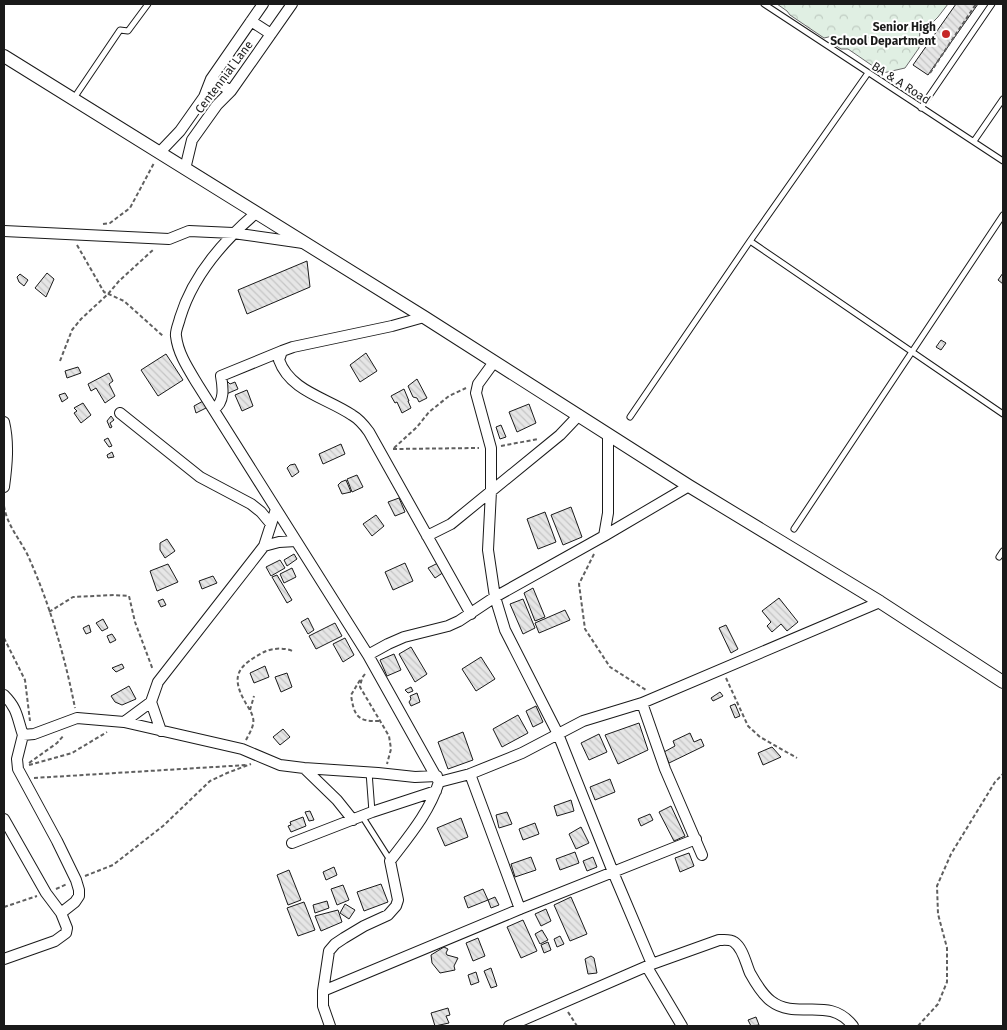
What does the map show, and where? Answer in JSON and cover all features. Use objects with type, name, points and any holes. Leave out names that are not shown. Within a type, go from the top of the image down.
[{"type":"street","name":"Centennial Lane","points":[[160,152],[180,132],[204,98],[211,79],[263,4]]},
{"type":"street","name":"Centennial Lane","points":[[186,169],[192,140],[217,105],[231,91],[292,4]]},
{"type":"street","points":[[251,21],[271,34]]},
{"type":"street","points":[[4,56],[424,317],[689,486],[880,602],[1003,682]]},
{"type":"street","points":[[211,79],[231,91]]},
{"type":"street","points":[[194,111],[206,120]]},
{"type":"street","points":[[180,132],[192,140]]},
{"type":"street","points":[[256,212],[233,233],[199,275],[182,311],[175,334],[184,362],[368,655],[437,783]]},
{"type":"street","points":[[4,231],[169,239],[190,230],[233,233],[303,243]]},
{"type":"street","points":[[214,409],[217,408],[222,398],[224,389],[221,376],[293,347],[392,326],[424,317]]},
{"type":"street","points":[[282,351],[279,360],[286,375],[297,384],[352,414],[361,421],[369,432],[471,614]]},
{"type":"street","points":[[494,362],[478,384],[476,393],[490,448],[491,491],[488,550],[495,597],[505,630],[558,734],[650,966],[682,1026]]},
{"type":"street","points":[[120,413],[200,477],[251,504],[271,524]]},
{"type":"street","points":[[427,536],[451,524],[560,435],[579,415]]},
{"type":"street","points":[[4,422],[7,464],[4,487]]},
{"type":"street","points":[[604,536],[608,512],[608,435]]},
{"type":"street","points":[[368,655],[404,637],[448,626],[471,614],[495,597],[689,486]]},
{"type":"street","points":[[124,722],[151,702],[158,682],[264,546],[276,509]]},
{"type":"street","points":[[264,546],[279,542],[296,541]]},
{"type":"street","points":[[292,843],[363,816],[437,783],[470,774],[522,752],[583,721],[657,697],[880,602]]},
{"type":"street","points":[[4,695],[18,713],[22,734],[17,758],[20,774],[43,814],[76,880],[79,890],[79,896],[75,902],[61,913]]},
{"type":"street","points":[[151,702],[161,731]]},
{"type":"street","points":[[642,703],[665,769],[702,855]]},
{"type":"street","points":[[22,734],[29,736],[78,718],[124,722],[242,749],[280,765],[385,773],[415,777],[437,783]]},
{"type":"street","points":[[304,768],[337,800],[363,816]]},
{"type":"street","points":[[470,774],[520,909]]},
{"type":"street","points":[[330,1026],[323,1006],[323,991],[330,951],[332,947],[364,926],[388,915],[396,906],[398,900],[390,861],[418,826],[437,783]]},
{"type":"street","points":[[4,819],[46,893],[61,913],[67,928],[66,933],[61,938],[4,959]]},
{"type":"street","points":[[323,991],[520,909],[696,840]]},
{"type":"street","points":[[509,1026],[706,943],[729,940],[739,947],[752,976],[770,1000],[780,1007],[829,1010],[842,1014],[853,1026]]},
{"type":"lane","points":[[74,99],[120,30],[128,31],[148,4]]},
{"type":"lane","name":"BA & A Road","points":[[764,4],[1003,161]]},
{"type":"lane","points":[[921,108],[992,4]]},
{"type":"lane","points":[[630,417],[868,73]]},
{"type":"lane","points":[[974,141],[1003,99]]},
{"type":"lane","points":[[794,529],[1003,215]]},
{"type":"lane","points":[[750,241],[1003,414]]},
{"type":"lane","points":[[999,557],[1003,551]]},
{"type":"lane","points":[[369,772],[363,816],[390,861]]},
{"type":"path","points":[[930,73],[976,4]]},
{"type":"path","points":[[103,225],[130,208],[160,152]]},
{"type":"path","points":[[70,234],[104,292],[124,301],[163,336],[175,334]]},
{"type":"path","points":[[60,361],[72,330],[81,319],[150,252],[169,239]]},
{"type":"path","points":[[393,449],[417,427],[428,412],[449,396],[478,384]]},
{"type":"path","points":[[380,452],[393,449],[490,448],[560,435]]},
{"type":"path","points":[[4,506],[5,514],[12,530],[28,556],[49,612],[68,672],[78,718],[57,743],[20,774]]},
{"type":"path","points":[[604,536],[579,584],[585,629],[610,667],[657,697]]},
{"type":"path","points":[[49,612],[73,597],[130,596],[135,622],[158,682]]},
{"type":"path","points":[[4,638],[25,680],[31,721],[22,734]]},
{"type":"path","points":[[242,749],[253,727],[254,719],[238,688],[238,673],[247,661],[268,650],[288,649],[294,652]]},
{"type":"path","points":[[373,664],[351,695],[353,709],[359,718],[368,721],[380,721]]},
{"type":"path","points":[[722,669],[748,726],[760,737],[797,758]]},
{"type":"path","points":[[362,678],[360,687],[389,736],[392,749],[385,773]]},
{"type":"path","points":[[250,712],[254,696]]},
{"type":"path","points":[[20,774],[39,761],[72,753],[124,722]]},
{"type":"path","points":[[4,907],[46,893],[113,865],[163,826],[210,781],[265,760]]},
{"type":"path","points":[[20,774],[250,765]]},
{"type":"path","points":[[918,1026],[938,1004],[947,982],[947,948],[938,914],[937,886],[951,854],[995,782],[1003,774]]},
{"type":"path","points":[[563,1004],[577,1026]]},
{"type":"green space","points":[[777,4],[948,4],[931,24],[925,24],[920,30],[919,48],[905,68],[883,73],[848,49],[841,49],[835,45],[837,39],[833,36],[824,38]]},
{"type":"building","name":"Senior High School Department","points":[[956,4],[978,4],[928,75],[913,65]]},
{"type":"building","points":[[307,261],[310,287],[247,314],[238,290]]},
{"type":"building","points":[[47,273],[54,279],[46,297],[35,288]]},
{"type":"building","points":[[1003,273],[1003,284],[998,280]]},
{"type":"building","points":[[20,274],[28,280],[24,286],[17,277]]},
{"type":"building","points":[[941,340],[946,343],[941,350],[936,347]]},
{"type":"building","points":[[366,353],[377,371],[360,382],[350,365]]},
{"type":"building","points":[[166,354],[183,380],[158,396],[141,370]]},
{"type":"building","points":[[78,367],[81,373],[67,378],[65,371]]},
{"type":"building","points":[[109,373],[113,381],[109,384],[115,396],[105,403],[96,388],[91,391],[88,384]]},
{"type":"building","points":[[417,379],[427,398],[419,402],[417,398],[413,397],[408,386]]},
{"type":"building","points":[[227,381],[230,384],[235,382],[238,389],[224,395]]},
{"type":"building","points":[[404,389],[411,408],[402,413],[397,402],[395,403],[391,396]]},
{"type":"building","points":[[247,390],[253,406],[242,411],[235,395]]},
{"type":"building","points":[[65,393],[68,398],[62,402],[59,395]]},
{"type":"building","points":[[205,400],[208,407],[196,413],[194,406]]},
{"type":"building","points":[[83,403],[91,415],[81,423],[74,413],[77,411],[74,408]]},
{"type":"building","points":[[529,404],[536,423],[517,432],[509,412]]},
{"type":"building","points":[[111,416],[114,420],[110,423],[112,427],[110,428],[107,421]]},
{"type":"building","points":[[501,425],[506,437],[500,439],[496,427]]},
{"type":"building","points":[[108,438],[112,446],[109,447],[104,440]]},
{"type":"building","points":[[341,444],[345,454],[323,464],[319,454]]},
{"type":"building","points":[[112,452],[114,457],[108,458],[107,455]]},
{"type":"building","points":[[295,464],[299,472],[292,477],[287,468]]},
{"type":"building","points":[[357,475],[363,487],[352,492],[347,479]]},
{"type":"building","points":[[346,480],[351,492],[342,494],[338,485]]},
{"type":"building","points":[[399,498],[405,512],[395,516],[388,502]]},
{"type":"building","points":[[571,507],[582,537],[563,545],[551,515]]},
{"type":"building","points":[[545,512],[556,542],[538,549],[527,519]]},
{"type":"building","points":[[376,515],[384,526],[372,536],[363,524]]},
{"type":"building","points":[[167,539],[175,551],[165,558],[160,550],[160,543]]},
{"type":"building","points":[[294,554],[297,559],[287,566],[284,560]]},
{"type":"building","points":[[280,560],[285,568],[271,576],[266,567]]},
{"type":"building","points":[[405,563],[413,581],[393,590],[385,572]]},
{"type":"building","points":[[438,563],[444,572],[435,578],[428,568]]},
{"type":"building","points":[[168,564],[178,582],[157,591],[150,571]]},
{"type":"building","points":[[292,568],[296,577],[284,583],[280,574]]},
{"type":"building","points":[[277,575],[292,600],[287,603],[272,577]]},
{"type":"building","points":[[213,576],[217,583],[202,589],[199,581]]},
{"type":"building","points":[[533,588],[545,617],[535,621],[524,593]]},
{"type":"building","points":[[779,598],[798,622],[787,631],[781,624],[772,632],[767,626],[771,622],[762,611]]},
{"type":"building","points":[[163,599],[166,605],[161,607],[158,601]]},
{"type":"building","points":[[523,599],[535,628],[523,634],[510,604]]},
{"type":"building","points":[[565,610],[570,620],[539,633],[535,623]]},
{"type":"building","points":[[308,618],[314,630],[308,634],[301,622]]},
{"type":"building","points":[[103,619],[108,628],[102,631],[96,623]]},
{"type":"building","points":[[335,623],[342,636],[316,649],[309,636]]},
{"type":"building","points":[[89,625],[91,632],[86,634],[83,628]]},
{"type":"building","points":[[726,625],[738,649],[731,653],[719,628]]},
{"type":"building","points":[[112,634],[116,640],[110,643],[107,636]]},
{"type":"building","points":[[345,638],[354,655],[343,662],[333,644]]},
{"type":"building","points":[[411,647],[427,674],[415,682],[399,654]]},
{"type":"building","points":[[394,654],[401,670],[387,676],[380,660]]},
{"type":"building","points":[[481,657],[495,679],[476,691],[462,669]]},
{"type":"building","points":[[122,664],[124,668],[116,672],[112,668]]},
{"type":"building","points":[[265,666],[269,677],[254,683],[250,673]]},
{"type":"building","points":[[287,673],[292,687],[281,692],[275,677]]},
{"type":"building","points":[[129,686],[136,699],[122,705],[115,702],[111,696]]},
{"type":"building","points":[[411,687],[413,691],[408,693],[405,690]]},
{"type":"building","points":[[720,692],[723,696],[713,701],[711,698]]},
{"type":"building","points":[[417,693],[420,702],[411,706],[409,702],[410,696]]},
{"type":"building","points":[[735,704],[740,716],[735,718],[730,706]]},
{"type":"building","points":[[536,706],[543,722],[533,727],[526,711]]},
{"type":"building","points":[[518,715],[528,733],[502,747],[493,729]]},
{"type":"building","points":[[639,723],[648,750],[618,764],[605,735]]},
{"type":"building","points":[[283,729],[290,737],[280,745],[273,737]]},
{"type":"building","points":[[463,732],[473,760],[448,769],[438,742]]},
{"type":"building","points":[[690,733],[694,742],[701,739],[704,746],[669,763],[664,752],[675,746],[673,741]]},
{"type":"building","points":[[599,734],[607,752],[589,760],[581,743]]},
{"type":"building","points":[[772,747],[781,757],[763,765],[758,753]]},
{"type":"building","points":[[610,779],[615,792],[595,800],[590,787]]},
{"type":"building","points":[[571,800],[574,811],[557,816],[554,806]]},
{"type":"building","points":[[671,806],[685,836],[674,841],[659,812]]},
{"type":"building","points":[[310,811],[314,820],[309,821],[305,812]]},
{"type":"building","points":[[507,812],[512,824],[499,828],[496,815]]},
{"type":"building","points":[[650,814],[653,820],[641,826],[638,819]]},
{"type":"building","points":[[303,817],[306,826],[291,832],[288,826],[291,825],[290,822]]},
{"type":"building","points":[[461,818],[468,837],[445,846],[437,828]]},
{"type":"building","points":[[535,823],[539,834],[523,840],[519,829]]},
{"type":"building","points":[[581,827],[589,843],[576,849],[569,834]]},
{"type":"building","points":[[575,852],[579,863],[560,870],[556,859]]},
{"type":"building","points":[[689,853],[694,866],[680,872],[675,858]]},
{"type":"building","points":[[531,857],[536,870],[515,877],[511,864]]},
{"type":"building","points":[[593,857],[597,867],[587,871],[583,861]]},
{"type":"building","points":[[334,867],[337,875],[326,880],[323,872]]},
{"type":"building","points":[[289,870],[301,900],[288,905],[277,875]]},
{"type":"building","points":[[381,884],[388,902],[364,911],[357,892]]},
{"type":"building","points":[[343,885],[349,900],[337,905],[331,889]]},
{"type":"building","points":[[483,889],[488,900],[468,908],[464,897]]},
{"type":"building","points":[[495,897],[499,905],[491,908],[488,900]]},
{"type":"building","points":[[571,897],[587,934],[570,941],[554,905]]},
{"type":"building","points":[[327,901],[329,908],[315,913],[313,905]]},
{"type":"building","points":[[304,902],[315,930],[298,936],[287,908]]},
{"type":"building","points":[[345,904],[355,910],[349,919],[340,913]]},
{"type":"building","points":[[546,909],[551,921],[541,926],[535,914]]},
{"type":"building","points":[[338,910],[342,922],[321,931],[315,916]]},
{"type":"building","points":[[523,920],[537,951],[521,958],[507,927]]},
{"type":"building","points":[[542,930],[548,940],[540,944],[535,934]]},
{"type":"building","points":[[560,936],[564,944],[557,947],[554,939]]},
{"type":"building","points":[[478,938],[485,956],[473,961],[466,943]]},
{"type":"building","points":[[548,942],[551,950],[544,953],[541,945]]},
{"type":"building","points":[[444,947],[448,949],[447,955],[458,958],[454,966],[455,970],[440,973],[432,963],[431,955]]},
{"type":"building","points":[[591,956],[594,958],[597,973],[588,974],[585,959]]},
{"type":"building","points":[[491,968],[497,986],[491,988],[484,971]]},
{"type":"building","points":[[476,972],[479,982],[471,985],[468,975]]},
{"type":"building","points":[[448,1008],[450,1015],[446,1016],[449,1023],[435,1026],[431,1013]]},
{"type":"building","points":[[756,1017],[759,1025],[751,1026],[748,1020]]},
{"type":"place","name":"Senior High School Department","points":[[946,34]]}]
